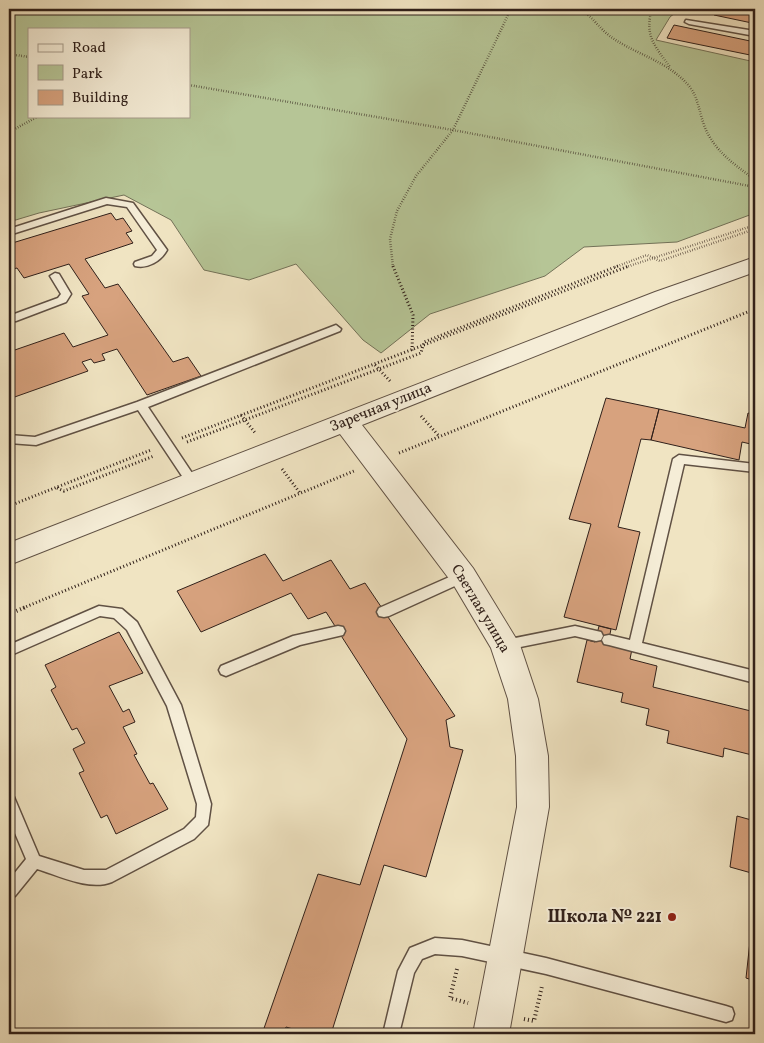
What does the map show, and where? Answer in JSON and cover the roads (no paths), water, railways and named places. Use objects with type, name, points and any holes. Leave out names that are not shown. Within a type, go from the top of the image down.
[{"type":"street","name":"Заречная улица","points":[[9,554],[663,297],[755,264]]},
{"type":"street","name":"Светлая улица","points":[[345,422],[463,576],[505,646],[523,699],[532,756],[534,807],[491,1034]]},
{"type":"lane","points":[[689,22],[755,34]]},
{"type":"lane","points":[[9,232],[106,201],[130,205],[162,250],[160,255],[154,260],[138,264]]},
{"type":"lane","points":[[10,317],[62,300],[66,294],[55,276]]},
{"type":"lane","points":[[9,439],[36,441],[141,405],[336,329]]},
{"type":"lane","points":[[141,405],[192,482]]},
{"type":"lane","points":[[634,646],[679,459],[755,468]]},
{"type":"lane","points":[[384,612],[463,576]]},
{"type":"lane","points":[[9,651],[98,612],[117,613],[132,626],[174,705],[204,804],[202,820],[189,834],[107,877],[84,876],[34,862]]},
{"type":"lane","points":[[226,670],[298,640],[338,631]]},
{"type":"lane","points":[[505,646],[575,631],[755,676]]},
{"type":"lane","points":[[9,802],[34,862]]},
{"type":"lane","points":[[9,891],[34,862]]},
{"type":"lane","points":[[391,1034],[406,971],[416,953],[435,946],[462,948],[546,966],[726,1014]]},
{"type":"place","name":"Школа № 221","points":[[672,917]]}]
